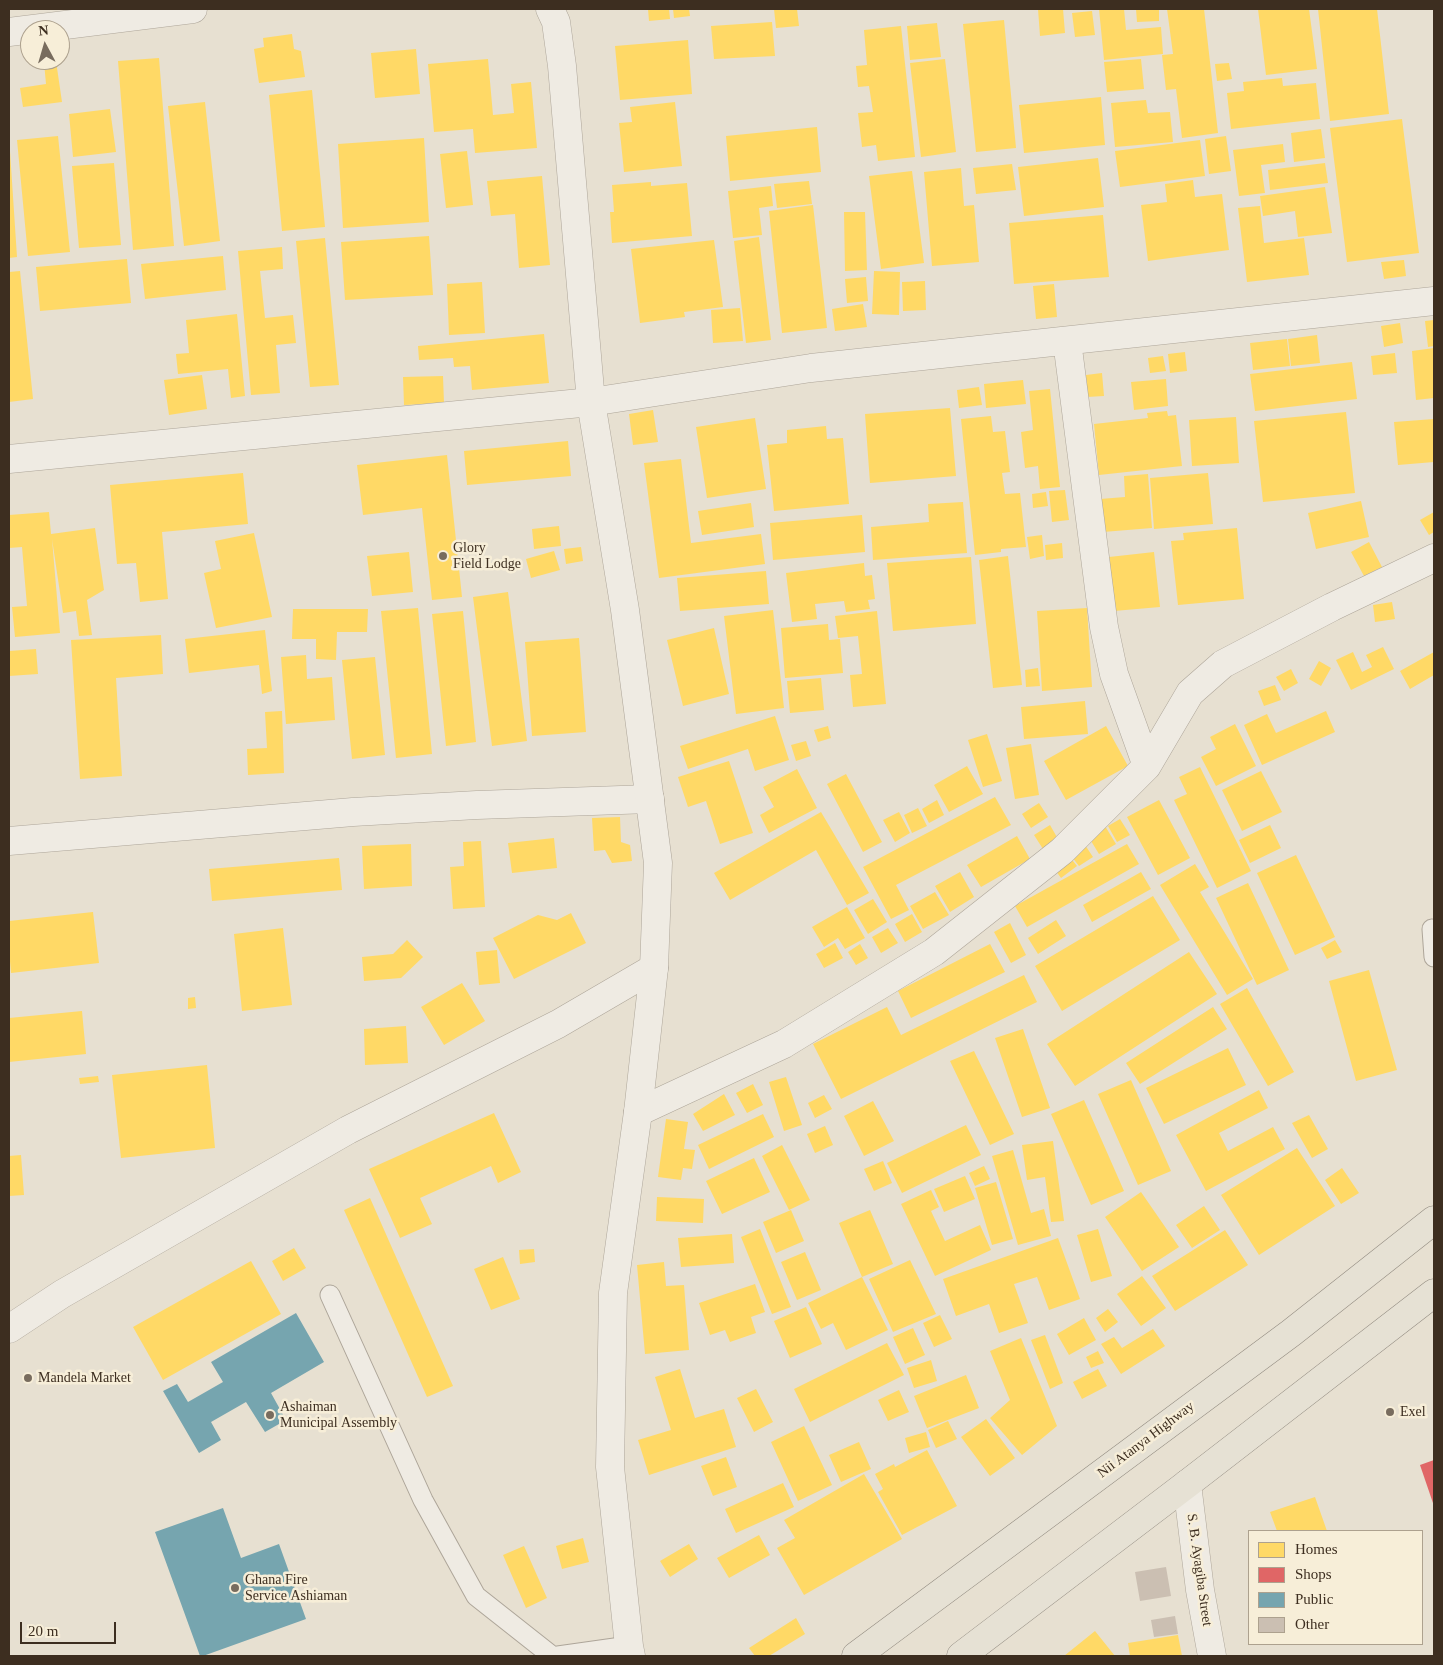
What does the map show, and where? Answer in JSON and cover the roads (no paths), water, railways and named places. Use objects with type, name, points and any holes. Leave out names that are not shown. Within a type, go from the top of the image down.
[{"type":"main road","name":"Nii Atanya Highway","points":[[856,1656],[1291,1333],[1434,1220]]},
{"type":"main road","points":[[961,1656],[1434,1293]]},
{"type":"street","points":[[9,32],[193,9]]},
{"type":"street","points":[[550,9],[556,22],[562,66],[592,402],[625,610],[658,863],[654,968],[638,1112],[613,1293],[610,1467],[630,1651]]},
{"type":"street","points":[[9,459],[592,402],[811,368],[1434,302]]},
{"type":"street","points":[[1066,341],[1104,627],[1114,674],[1147,766]]},
{"type":"street","points":[[638,1112],[784,1044],[934,952],[1062,851],[1147,766],[1190,693],[1223,664],[1332,607],[1434,558]]},
{"type":"street","points":[[9,841],[363,812],[477,805],[650,799]]},
{"type":"street","points":[[9,1329],[62,1294],[348,1130],[558,1024],[654,968]]},
{"type":"street","name":"S. B. Ayagiba Street","points":[[1187,1484],[1200,1590],[1212,1656]]},
{"type":"lane","points":[[1432,928],[1434,957]]},
{"type":"lane","points":[[330,1295],[423,1500],[476,1596],[552,1656]]},
{"type":"lane","points":[[558,1656],[630,1651]]},
{"type":"place","name":"Glory Field Lodge","points":[[443,556]]},
{"type":"place","name":"Mandela Market","points":[[28,1378]]},
{"type":"place","name":"Exel","points":[[1390,1412]]},
{"type":"place","name":"Ashaiman Municipal Assembly","points":[[270,1415]]},
{"type":"place","name":"Ghana Fire Service Ashiaman","points":[[235,1588]]}]
